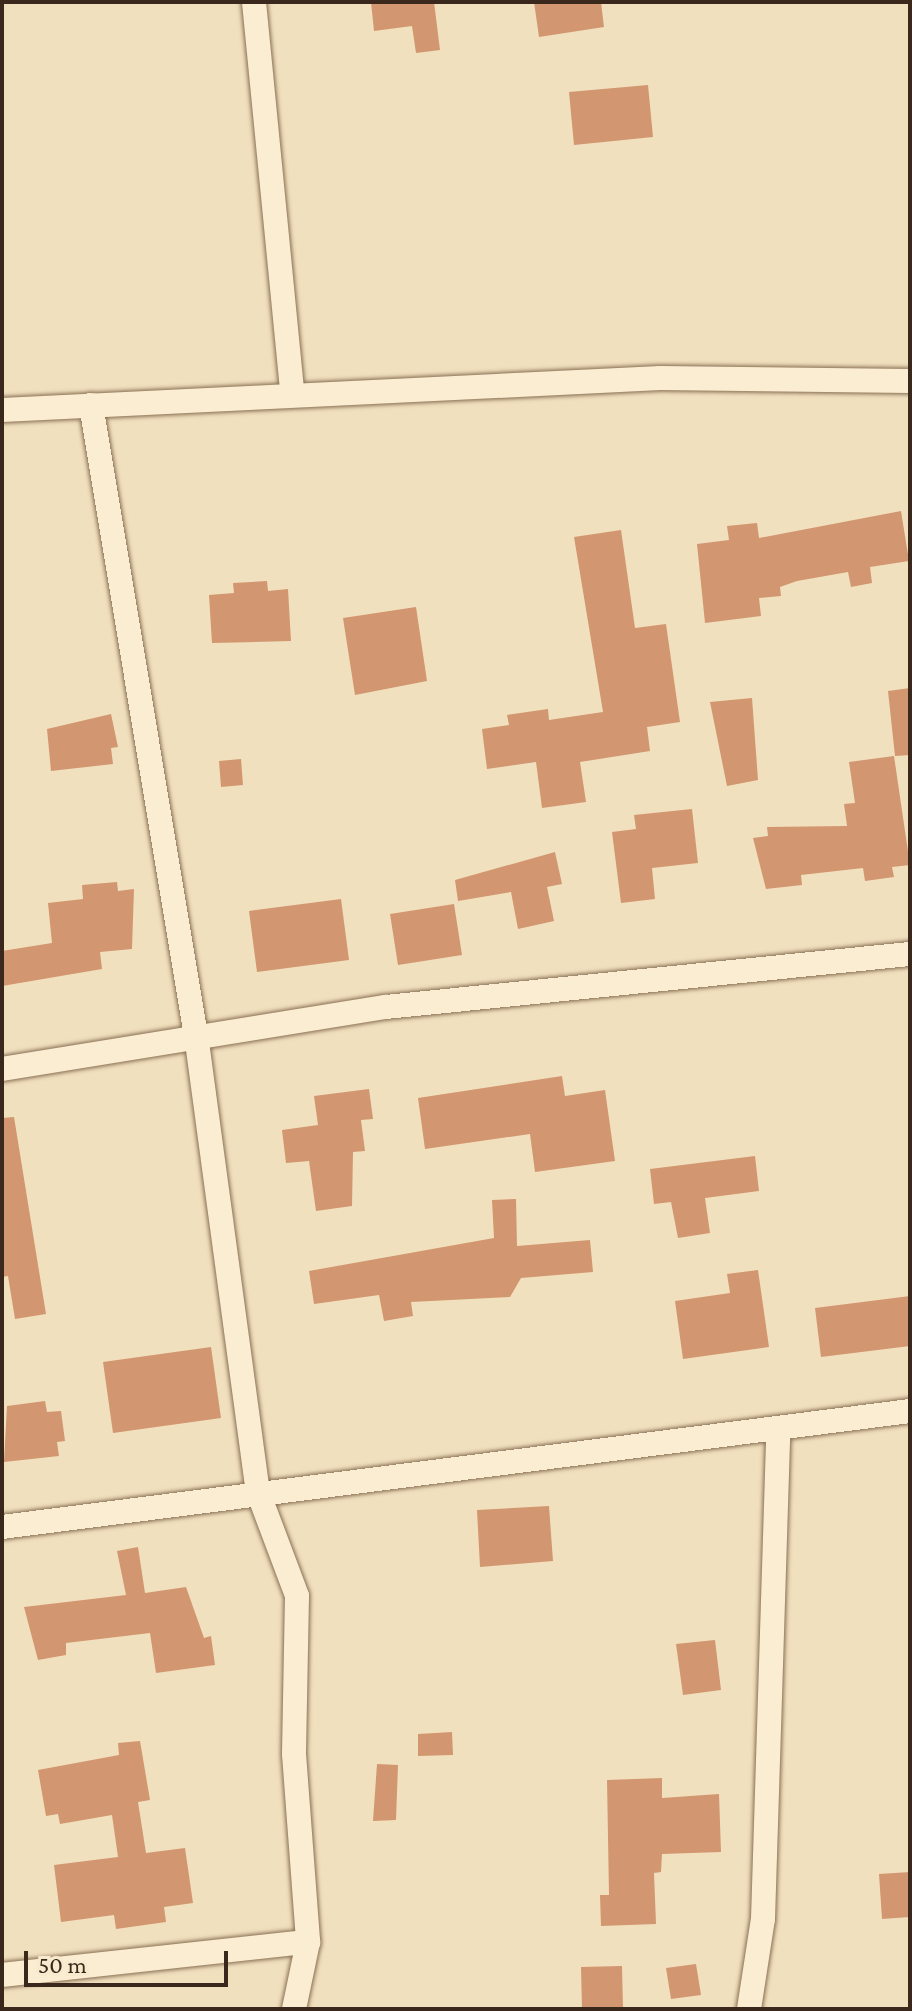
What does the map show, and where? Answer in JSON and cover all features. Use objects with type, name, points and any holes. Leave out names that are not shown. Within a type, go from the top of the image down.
[{"type":"street","points":[[254,2],[292,393]]},
{"type":"street","points":[[2,410],[292,393],[660,378],[910,381]]},
{"type":"street","points":[[91,405],[197,1042],[258,1492],[297,1596],[294,1754],[308,1942],[294,2009]]},
{"type":"street","points":[[2,1069],[197,1042],[386,1007],[910,954]]},
{"type":"street","points":[[2,1527],[258,1492],[778,1433],[910,1411]]},
{"type":"street","points":[[749,2009],[763,1919],[778,1433]]},
{"type":"street","points":[[2,1975],[308,1942]]},
{"type":"building","points":[[371,2],[434,2],[440,50],[416,53],[412,26],[374,31]]},
{"type":"building","points":[[534,2],[601,2],[604,27],[539,37]]},
{"type":"building","points":[[648,85],[653,137],[574,145],[569,92]]},
{"type":"building","points":[[901,511],[909,561],[870,567],[872,583],[851,587],[848,572],[797,581],[780,587],[781,596],[759,598],[761,616],[705,623],[697,544],[729,540],[727,526],[757,523],[759,538]]},
{"type":"building","points":[[621,530],[635,628],[666,624],[680,722],[647,727],[650,751],[580,762],[586,802],[542,808],[536,762],[487,769],[482,729],[509,725],[507,715],[548,709],[549,720],[603,712],[574,537]]},
{"type":"building","points":[[267,581],[268,591],[288,589],[291,641],[212,643],[209,595],[234,593],[233,583]]},
{"type":"building","points":[[416,607],[427,681],[355,695],[343,618]]},
{"type":"building","points":[[910,688],[910,755],[895,756],[888,691]]},
{"type":"building","points":[[752,698],[758,780],[727,786],[710,702]]},
{"type":"building","points":[[111,714],[118,747],[111,748],[113,764],[51,771],[47,729]]},
{"type":"building","points":[[894,756],[910,865],[892,867],[894,877],[865,881],[863,868],[801,875],[802,885],[766,889],[753,838],[768,836],[767,827],[847,826],[844,804],[855,803],[849,762]]},
{"type":"building","points":[[241,759],[243,785],[221,787],[219,761]]},
{"type":"building","points":[[692,809],[698,863],[652,868],[655,899],[621,903],[612,832],[636,829],[634,815]]},
{"type":"building","points":[[555,852],[562,884],[547,887],[554,921],[518,929],[511,892],[458,901],[455,880]]},
{"type":"building","points":[[117,882],[118,891],[134,889],[132,949],[100,952],[102,969],[2,986],[2,951],[52,943],[48,903],[83,899],[82,885]]},
{"type":"building","points":[[341,899],[349,960],[257,972],[249,911]]},
{"type":"building","points":[[454,904],[462,955],[398,965],[390,914]]},
{"type":"building","points":[[562,1076],[565,1096],[605,1090],[615,1161],[535,1172],[530,1134],[425,1149],[418,1098]]},
{"type":"building","points":[[369,1089],[373,1119],[361,1120],[365,1151],[353,1152],[352,1206],[316,1211],[309,1161],[286,1163],[282,1130],[318,1125],[314,1096]]},
{"type":"building","points":[[14,1117],[46,1314],[15,1319],[8,1276],[2,1277],[2,1118]]},
{"type":"building","points":[[755,1156],[759,1191],[705,1198],[710,1233],[678,1238],[671,1202],[654,1204],[650,1169]]},
{"type":"building","points":[[516,1199],[517,1246],[590,1240],[593,1272],[521,1278],[510,1297],[411,1302],[413,1316],[384,1321],[379,1295],[314,1304],[309,1271],[494,1238],[492,1200]]},
{"type":"building","points":[[758,1270],[769,1347],[683,1359],[675,1301],[730,1293],[727,1274]]},
{"type":"building","points":[[910,1296],[910,1346],[821,1357],[815,1308]]},
{"type":"building","points":[[211,1347],[221,1418],[113,1433],[103,1362]]},
{"type":"building","points":[[45,1401],[47,1412],[61,1411],[65,1441],[57,1442],[59,1456],[4,1462],[7,1406]]},
{"type":"building","points":[[549,1506],[553,1561],[480,1567],[477,1510]]},
{"type":"building","points":[[138,1547],[145,1593],[186,1587],[204,1638],[211,1636],[215,1665],[156,1673],[150,1633],[66,1643],[66,1655],[38,1660],[24,1607],[126,1595],[117,1551]]},
{"type":"building","points":[[715,1640],[721,1690],[683,1695],[676,1644]]},
{"type":"building","points":[[452,1732],[453,1755],[418,1756],[418,1734]]},
{"type":"building","points":[[140,1741],[150,1800],[138,1802],[146,1853],[185,1848],[193,1903],[164,1907],[166,1922],[116,1929],[114,1915],[61,1922],[54,1865],[118,1857],[112,1815],[60,1824],[58,1814],[46,1816],[38,1770],[119,1755],[118,1743]]},
{"type":"building","points":[[377,1764],[398,1765],[396,1820],[373,1821]]},
{"type":"building","points":[[662,1778],[662,1798],[719,1794],[721,1852],[662,1854],[661,1872],[654,1873],[656,1924],[601,1926],[600,1895],[609,1895],[607,1780]]},
{"type":"building","points":[[910,1872],[910,1917],[882,1919],[879,1874]]},
{"type":"building","points":[[696,1964],[701,1995],[671,1999],[666,1968]]},
{"type":"building","points":[[622,1966],[623,2009],[582,2009],[581,1967]]}]
